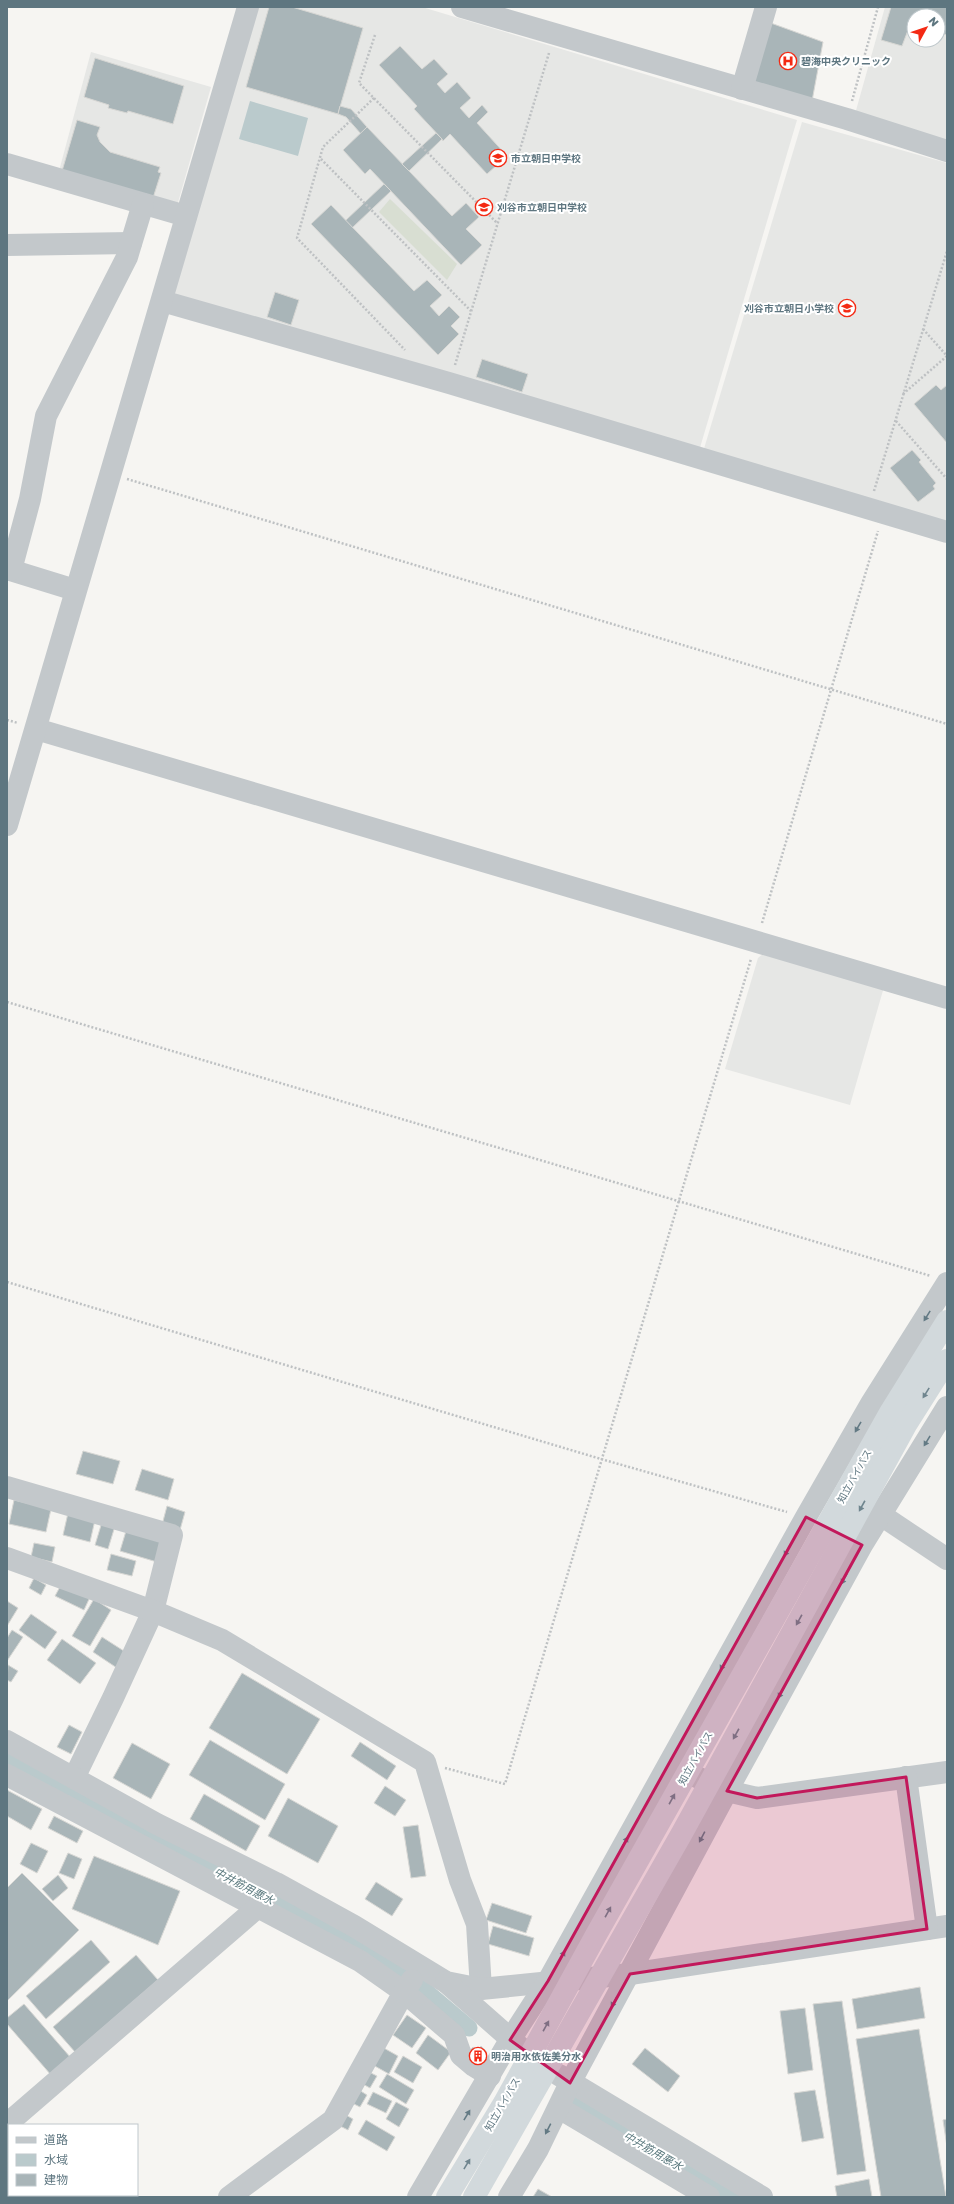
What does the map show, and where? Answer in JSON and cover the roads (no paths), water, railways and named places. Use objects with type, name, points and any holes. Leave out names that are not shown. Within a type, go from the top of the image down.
[{"type":"highway","name":"知立バイパス","points":[[447,2197],[504,2103],[599,1928],[891,1411],[947,1321]]},
{"type":"highway","points":[[474,2197],[682,1833],[906,1424],[947,1360]]},
{"type":"street","points":[[7,825],[248,7]]},
{"type":"street","points":[[462,7],[847,119],[947,151]]},
{"type":"street","points":[[742,89],[766,7]]},
{"type":"street","points":[[7,164],[186,216]]},
{"type":"street","points":[[75,590],[9,569],[30,499],[46,416],[127,257],[143,204]]},
{"type":"street","points":[[7,245],[131,243]]},
{"type":"street","points":[[162,301],[451,370],[876,511],[947,532]]},
{"type":"street","points":[[36,729],[756,943],[947,998]]},
{"type":"street","points":[[418,2197],[510,2040],[548,1981],[940,1279]]},
{"type":"street","points":[[509,2197],[538,2149],[570,2083],[630,1974],[727,1791],[862,1545],[947,1407]]},
{"type":"street","points":[[7,1487],[172,1535],[153,1611],[114,1698],[74,1778]]},
{"type":"street","points":[[881,1516],[947,1559]]},
{"type":"street","points":[[806,1517],[862,1545]]},
{"type":"street","points":[[7,1558],[153,1611],[222,1640],[425,1762],[460,1880],[477,1924],[481,1989]]},
{"type":"street","points":[[7,1741],[157,1824],[276,1883],[413,1980],[454,2035],[461,2055],[474,2066],[490,2076]]},
{"type":"street","points":[[668,1764],[727,1791],[757,1798],[947,1772]]},
{"type":"street","points":[[7,1775],[360,1961],[413,1980],[446,1982],[481,1989],[548,1981],[630,1974],[937,1927],[906,1777]]},
{"type":"street","points":[[7,2124],[258,1907],[276,1883]]},
{"type":"street","points":[[229,2197],[333,2120],[413,1980]]},
{"type":"street","points":[[446,1982],[510,2040],[570,2083],[762,2197]]},
{"type":"street","points":[[559,2108],[709,2197]]},
{"type":"water","points":[[250,101],[308,118],[298,156],[239,139]]},
{"type":"waterway","name":"中井筋用悪水","points":[[7,1761],[363,1949],[410,1978],[469,2028]]},
{"type":"waterway","name":"中井筋用悪水","points":[[575,2104],[732,2197]]},
{"type":"place","name":"碧海中央クリニック","points":[[788,61]]},
{"type":"place","name":"市立朝日中学校","points":[[498,158]]},
{"type":"place","name":"刈谷市立朝日中学校","points":[[484,207]]},
{"type":"place","name":"刈谷市立朝日小学校","points":[[847,308]]},
{"type":"place","name":"明治用水依佐美分水","points":[[478,2056]]}]
